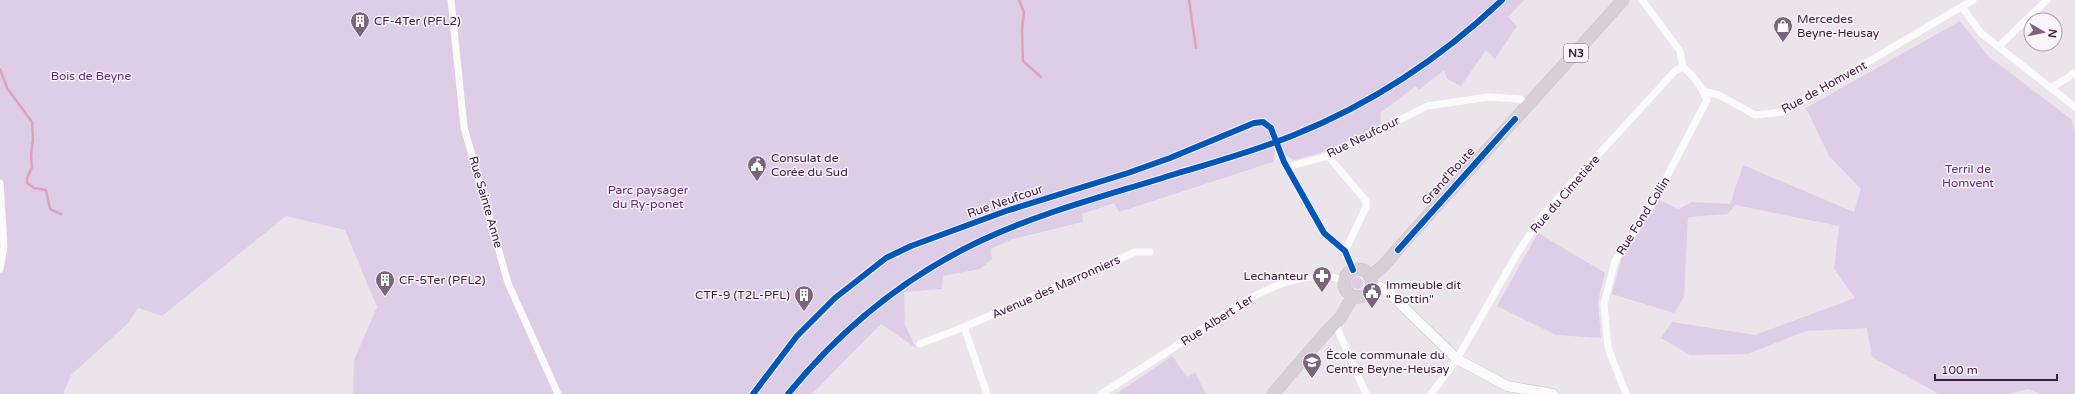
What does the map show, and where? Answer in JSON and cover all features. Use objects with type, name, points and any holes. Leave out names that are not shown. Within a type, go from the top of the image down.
[{"type":"main road","name":"Grand'Route","points":[[1353,296],[1359,297],[1365,295],[1372,280],[1381,268],[1623,0]]},
{"type":"main road","points":[[1273,394],[1344,313],[1353,296],[1345,289],[1345,280],[1348,274],[1353,270],[1360,270],[1372,280]]},
{"type":"street","name":"Rue Sainte Anne","points":[[451,0],[464,128],[508,283],[558,394]]},
{"type":"street","points":[[1642,0],[1680,51],[1683,67],[1690,73],[1703,91]]},
{"type":"street","name":"Rue de Homvent","points":[[1703,91],[1719,95],[1755,115],[1783,112],[1973,0]]},
{"type":"street","points":[[1999,46],[2047,0]]},
{"type":"street","points":[[1962,7],[1981,34],[1999,46],[2075,107]]},
{"type":"street","name":"Rue du Cimetière","points":[[1432,394],[1457,359],[1517,254],[1541,218],[1675,71],[1683,67]]},
{"type":"street","points":[[2051,88],[2075,74]]},
{"type":"street","name":"Rue Fond Collin","points":[[1626,394],[1608,348],[1604,304],[1611,276],[1615,261],[1654,201],[1701,114],[1706,100],[1703,91]]},
{"type":"street","name":"Rue Neufcour","points":[[753,394],[797,336],[835,298],[886,258],[898,252],[1006,211],[1128,173],[1254,123],[1263,122],[1270,126],[1281,155],[1288,167],[1328,156],[1427,106],[1489,97],[1520,99],[1528,105]]},
{"type":"street","points":[[1328,156],[1366,200],[1366,207],[1345,250]]},
{"type":"street","points":[[1288,167],[1324,233],[1345,250],[1353,270]]},
{"type":"street","points":[[0,183],[4,247],[0,269]]},
{"type":"street","name":"Avenue des Marronniers","points":[[920,344],[964,328],[1135,252],[1150,252]]},
{"type":"street","name":"Rue Albert 1er","points":[[1101,394],[1225,313],[1264,291],[1310,277],[1332,276],[1345,280]]},
{"type":"street","points":[[1372,280],[1457,359],[1507,386],[1553,394]]},
{"type":"street","points":[[1334,323],[1366,394]]},
{"type":"street","points":[[964,328],[987,394]]},
{"type":"green space","name":"Parc paysager du Ry-ponet","points":[[0,0],[1524,0],[1508,17],[1517,26],[1495,59],[1486,50],[1461,86],[1447,79],[1444,70],[1419,90],[1416,86],[1380,113],[1381,124],[1330,150],[1294,160],[1284,154],[1278,138],[1271,141],[1275,151],[1273,162],[1119,212],[1114,203],[1082,214],[1083,222],[1013,239],[991,249],[992,259],[980,269],[943,276],[942,289],[904,292],[905,325],[916,348],[881,324],[812,394],[353,394],[354,360],[377,307],[345,230],[286,216],[162,316],[138,308],[127,324],[71,375],[63,394],[0,394]]},
{"type":"green space","name":"Terril de Homvent","points":[[1960,21],[1988,56],[2071,119],[2075,131],[2075,394],[2040,394],[2028,389],[2008,394],[1939,394],[1872,357],[1867,328],[1806,331],[1748,354],[1690,355],[1661,338],[1672,322],[1755,335],[1855,298],[1834,269],[1839,226],[1735,205],[1728,214],[1688,217],[1684,297],[1674,313],[1612,294],[1622,257],[1660,200],[1678,209],[1692,202],[1730,204],[1743,165],[1854,212],[1861,189],[1829,156],[1806,108]]},
{"type":"green space","points":[[1538,233],[1605,273],[1598,301],[1601,338],[1556,335],[1497,306]]},
{"type":"green space","points":[[1357,277],[1361,279],[1363,283],[1361,287],[1357,289],[1353,287],[1351,283],[1353,279]]},
{"type":"green space","points":[[1172,356],[1187,377],[1195,372],[1206,394],[1116,394]]},
{"type":"waterway","points":[[1019,0],[1024,12],[1022,30],[1023,61],[1041,77]]},
{"type":"waterway","points":[[1189,0],[1196,48]]},
{"type":"waterway","points":[[0,69],[7,88],[32,122],[32,167],[27,178],[27,183],[34,188],[46,190],[50,209],[61,214]]},
{"type":"cycle path","points":[[788,394],[829,348],[851,327],[899,289],[950,256],[1002,231],[1051,213],[1250,151],[1323,123],[1378,94],[1430,60],[1455,41],[1502,0]]},
{"type":"cycle path","points":[[1398,250],[1515,119]]},
{"type":"cycle path","points":[[753,394],[797,336],[835,298],[886,258],[911,246],[1006,211],[1128,173],[1170,158],[1254,123],[1263,122],[1271,128],[1284,162],[1324,233],[1345,251],[1353,270]]},
{"type":"place","name":"CF-4Ter (PFL2)","points":[[360,38]]},
{"type":"place","name":"Mercedes Beyne-Heusay","points":[[1783,43]]},
{"type":"place","name":"Consulat de Corée du Sud","points":[[757,182]]},
{"type":"place","name":"Lechanteur","points":[[1322,293]]},
{"type":"place","name":"CF-5Ter (PFL2)","points":[[385,297]]},
{"type":"place","name":"Immeuble dit \" Bottin\"","points":[[1372,309]]},
{"type":"place","name":"CTF-9 (T2L-PFL)","points":[[804,312]]},
{"type":"place","name":"École communale du Centre Beyne-Heusay","points":[[1312,379]]},
{"type":"park label","name":"Bois de Beyne","points":[[91,76]]}]
